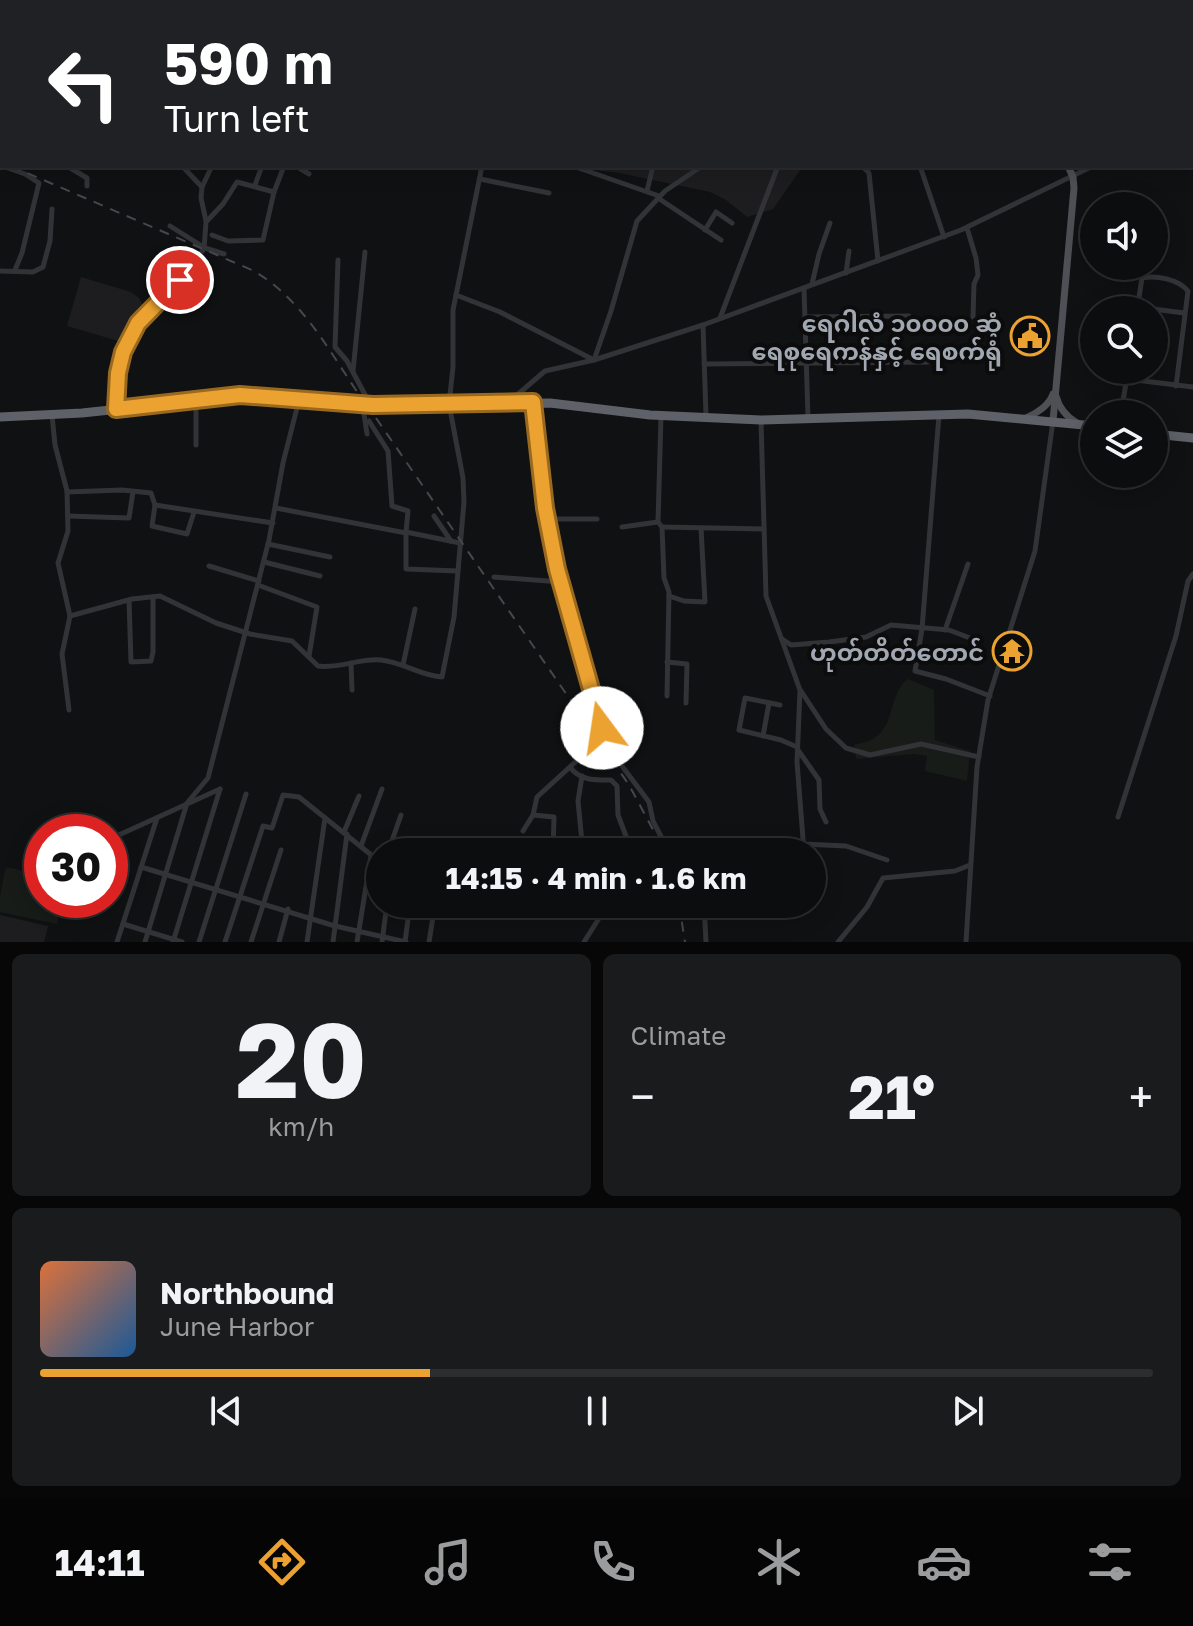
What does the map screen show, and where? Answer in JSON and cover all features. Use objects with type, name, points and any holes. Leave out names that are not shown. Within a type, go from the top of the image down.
[{"type":"highway","points":[[0,417],[116,409],[240,395],[359,404],[533,402],[661,416],[761,420],[939,414],[1026,418],[1079,425]]},
{"type":"highway","points":[[1168,435],[1193,438]]},
{"type":"main road","points":[[1053,421],[1073,177],[1069,168]]},
{"type":"main road","points":[[1026,418],[1049,402],[1056,388]]},
{"type":"main road","points":[[1056,388],[1058,403],[1069,418],[1079,425]]},
{"type":"street","points":[[7,168],[39,183],[15,270]]},
{"type":"street","points":[[70,168],[87,178],[87,186]]},
{"type":"street","points":[[184,168],[202,187]]},
{"type":"street","points":[[116,409],[118,373],[123,352],[138,323],[180,280],[205,248],[206,222],[201,198],[202,187],[211,168]]},
{"type":"street","points":[[255,185],[261,168]]},
{"type":"street","points":[[212,235],[228,241],[263,240],[283,168]]},
{"type":"street","points":[[299,168],[309,174]]},
{"type":"street","points":[[70,616],[129,600],[160,596],[186,610],[245,632],[292,641],[321,667],[376,659],[438,677],[443,675],[454,617],[464,502],[463,478],[449,404],[453,367],[453,310],[482,168]]},
{"type":"street","points":[[579,168],[647,191],[721,240]]},
{"type":"street","points":[[647,191],[653,168]]},
{"type":"street","points":[[594,360],[637,221],[658,197],[699,168]]},
{"type":"street","points":[[719,319],[777,168]]},
{"type":"street","points":[[864,168],[869,173],[878,261]]},
{"type":"street","points":[[921,168],[944,237]]},
{"type":"street","points":[[510,401],[545,371],[594,360],[703,325],[944,237],[1089,168]]},
{"type":"street","points":[[480,179],[549,193]]},
{"type":"street","points":[[206,222],[223,204],[237,182],[274,192]]},
{"type":"street","points":[[0,271],[33,272],[43,267],[50,241],[52,209]]},
{"type":"street","points":[[705,230],[716,212],[732,223]]},
{"type":"street","points":[[811,285],[830,223]]},
{"type":"street","points":[[170,226],[205,248],[224,254]]},
{"type":"street","points":[[967,228],[978,275],[974,284],[973,317]]},
{"type":"street","points":[[846,273],[849,251]]},
{"type":"street","points":[[353,372],[365,252]]},
{"type":"street","points":[[338,260],[334,343],[371,404]]},
{"type":"street","points":[[1139,296],[1142,278],[1148,276],[1168,279],[1188,291],[1176,386]]},
{"type":"street","points":[[804,288],[808,419]]},
{"type":"street","points":[[456,295],[500,312],[594,360]]},
{"type":"street","points":[[1168,312],[1185,313]]},
{"type":"street","points":[[805,317],[909,316]]},
{"type":"street","points":[[703,325],[706,418]]},
{"type":"street","points":[[704,364],[928,362]]},
{"type":"street","points":[[1162,384],[1193,387]]},
{"type":"street","points":[[145,942],[187,803],[208,778],[264,562],[299,399]]},
{"type":"street","points":[[196,400],[196,445]]},
{"type":"street","points":[[523,831],[533,815],[537,797],[601,737],[602,728],[561,582],[548,519],[533,402]]},
{"type":"street","points":[[359,404],[367,434]]},
{"type":"street","points":[[52,414],[55,445],[67,492],[68,531],[58,563],[70,616],[62,654],[69,710]]},
{"type":"street","points":[[939,414],[922,629],[915,671],[990,696]]},
{"type":"street","points":[[661,416],[660,525],[664,578],[669,596],[667,696]]},
{"type":"street","points":[[761,420],[766,596],[800,690],[826,729],[846,748],[870,755],[921,744],[979,757]]},
{"type":"street","points":[[369,421],[388,451],[392,506],[408,511],[406,569],[458,571]]},
{"type":"street","points":[[966,942],[979,757],[990,696],[1035,551],[1053,421]]},
{"type":"street","points":[[67,492],[153,494],[152,526],[187,534],[194,512]]},
{"type":"street","points":[[68,516],[129,518],[133,492]]},
{"type":"street","points":[[155,505],[273,523]]},
{"type":"street","points":[[276,508],[460,543]]},
{"type":"street","points":[[434,516],[452,542]]},
{"type":"street","points":[[548,519],[597,519]]},
{"type":"street","points":[[622,527],[660,525],[764,529]]},
{"type":"street","points":[[669,596],[684,601],[705,602],[701,528]]},
{"type":"street","points":[[268,544],[330,557]]},
{"type":"street","points":[[264,562],[320,576]]},
{"type":"street","points":[[945,630],[968,564]]},
{"type":"street","points":[[209,566],[317,607],[309,657]]},
{"type":"street","points":[[1118,817],[1176,636],[1188,581],[1193,574]]},
{"type":"street","points":[[494,577],[561,582]]},
{"type":"street","points":[[129,600],[131,662],[151,661],[153,596]]},
{"type":"street","points":[[403,665],[415,609]]},
{"type":"street","points":[[781,639],[791,645],[866,637],[891,625],[945,630],[970,638]]},
{"type":"street","points":[[351,662],[352,690]]},
{"type":"street","points":[[667,662],[687,664],[686,703]]},
{"type":"street","points":[[800,690],[797,748],[803,838]]},
{"type":"street","points":[[780,705],[745,698],[739,730],[797,748],[819,780],[820,809],[826,822]]},
{"type":"street","points":[[763,736],[769,703]]},
{"type":"street","points":[[601,737],[649,802],[653,821],[662,838]]},
{"type":"street","points":[[570,767],[575,774],[587,779],[611,780],[617,786],[618,815],[627,838]]},
{"type":"street","points":[[582,776],[578,801],[582,838]]},
{"type":"street","points":[[128,831],[220,789],[174,941]]},
{"type":"street","points":[[361,846],[382,789]]},
{"type":"street","points":[[199,942],[246,794]]},
{"type":"street","points":[[225,942],[263,826],[272,828],[283,795],[299,797],[366,850]]},
{"type":"street","points":[[333,942],[346,833],[359,796]]},
{"type":"street","points":[[393,838],[401,815]]},
{"type":"street","points":[[533,815],[554,817],[553,838]]},
{"type":"street","points":[[117,942],[157,818]]},
{"type":"street","points":[[307,942],[325,818]]},
{"type":"street","points":[[826,845],[846,846],[887,860]]},
{"type":"street","points":[[251,942],[281,850]]},
{"type":"street","points":[[838,942],[867,907],[883,878],[955,871],[971,865]]},
{"type":"street","points":[[141,867],[383,940],[406,942],[409,918]]},
{"type":"street","points":[[357,942],[366,887]]},
{"type":"street","points":[[279,942],[288,909]]},
{"type":"street","points":[[383,940],[385,918]]},
{"type":"street","points":[[429,942],[433,918]]},
{"type":"street","points":[[584,942],[599,918]]},
{"type":"street","points":[[705,918],[706,942]]},
{"type":"street","points":[[123,924],[182,942]]},
{"type":"shaded area","points":[[578,168],[802,168],[773,209],[747,217],[710,192],[619,173]]},
{"type":"shaded area","points":[[81,277],[131,292],[139,298],[144,308],[125,343],[67,326]]},
{"type":"shaded area","points":[[908,679],[934,690],[935,740],[970,751],[967,781],[925,771],[927,756],[914,754],[856,759],[854,745],[871,740],[880,733],[889,718],[897,692]]},
{"type":"shaded area","points":[[6,867],[24,871],[24,917],[0,912]]},
{"type":"shaded area","points":[[0,915],[48,926],[44,942],[0,942]]},
{"type":"shaded area","points":[[28,918],[58,918],[57,924]]},
{"type":"railway","points":[[16,168],[254,271],[301,311],[360,396]]},
{"type":"railway","points":[[376,418],[629,785],[657,838]]},
{"type":"railway","points":[[681,918],[685,942]]},
{"type":"place","name":"ရေဂါလံ ၁၀၀၀၀ ဆံ့ ရေစုရေကန်နှင့် ရေစက်ရုံ","points":[[1030,336]]},
{"type":"place","name":"ဟုတ်တိတ်တောင်","points":[[1012,651]]},
{"type":"route","points":[[180,280],[138,323],[123,352],[118,373],[116,409],[240,395],[373,405],[533,402],[545,508],[557,569],[589,673],[602,728]]}]
